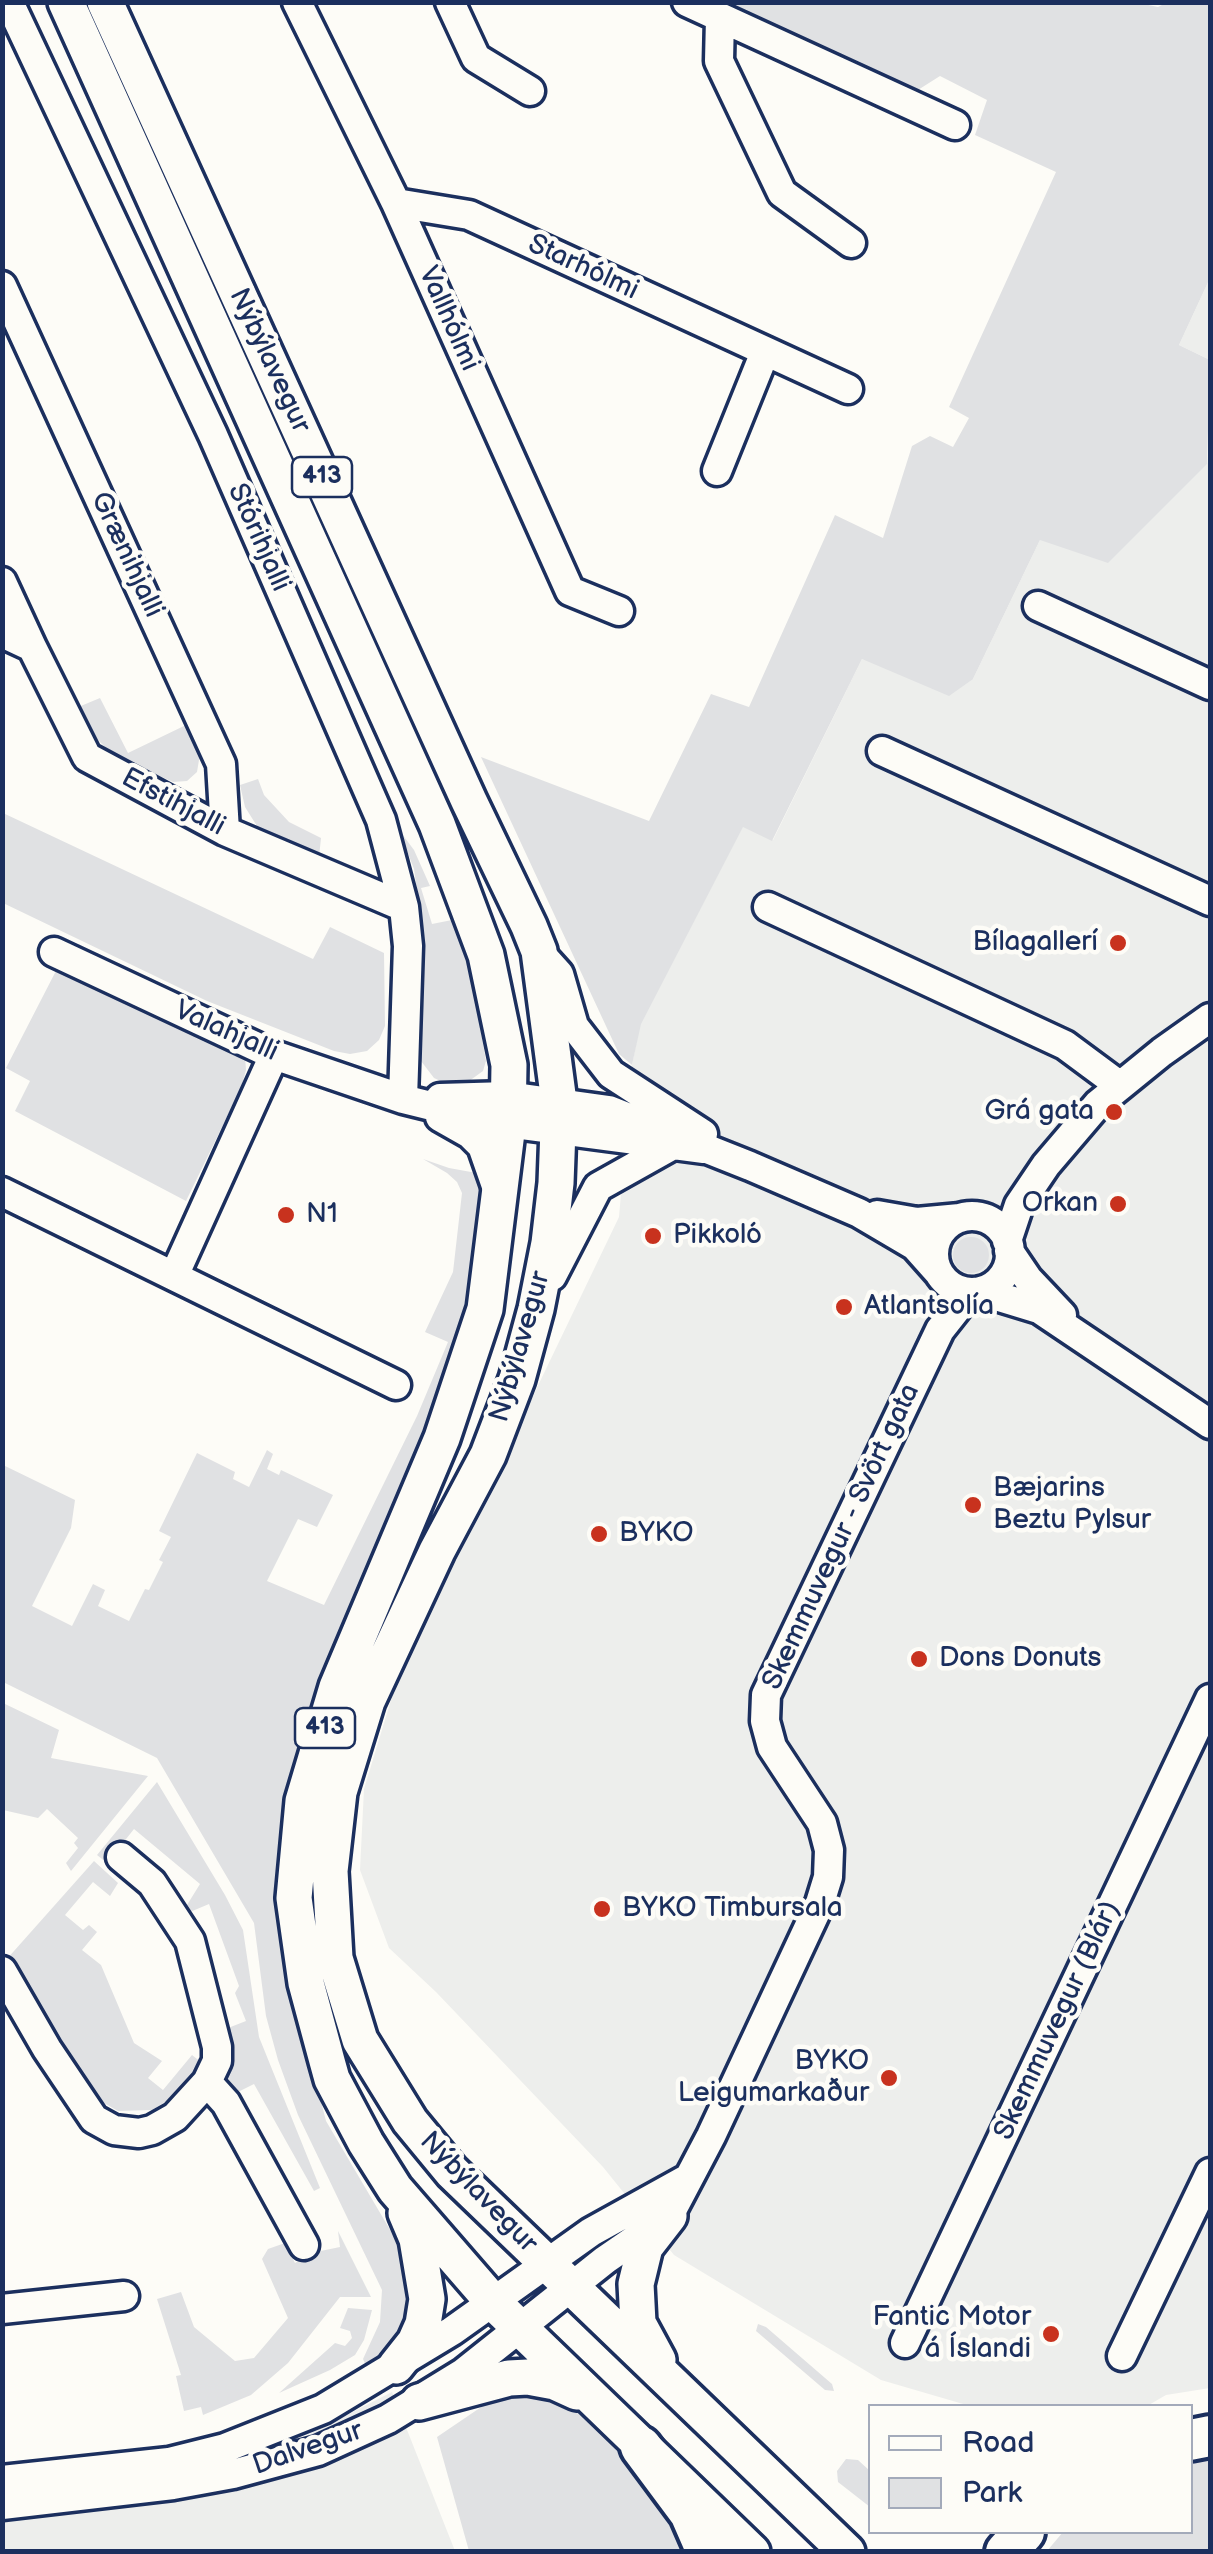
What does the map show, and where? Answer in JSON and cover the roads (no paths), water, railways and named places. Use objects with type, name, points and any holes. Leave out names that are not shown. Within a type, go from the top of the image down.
[{"type":"highway","points":[[641,2447],[690,2513],[716,2540]]},
{"type":"highway","points":[[1006,2552],[1025,2534]]},
{"type":"main road","name":"Nýbýlavegur","points":[[66,2],[436,824],[486,956],[509,1065],[508,1110],[485,1308],[442,1438],[336,1687],[304,1801],[294,1898],[306,1983],[332,2079],[395,2189],[493,2302],[641,2447]]},
{"type":"main road","name":"Nýbýlavegur","points":[[105,2],[539,951],[559,1116],[550,1228],[536,1309],[516,1379],[488,1456],[437,1551],[367,1701],[339,1792],[330,1870],[335,1958],[360,2040],[410,2121],[452,2172],[847,2552]]},
{"type":"main road","points":[[395,2189],[417,2240],[427,2299],[415,2342],[396,2366]]},
{"type":"main road","points":[[669,2216],[645,2247],[636,2304],[646,2342],[678,2390]]},
{"type":"main road","points":[[419,2402],[508,2378],[528,2377],[555,2382],[592,2398]]},
{"type":"main road","points":[[716,2540],[752,2552]]},
{"type":"main road","points":[[716,2540],[762,2552]]},
{"type":"street","name":"Stórihjalli","points":[[9,2],[213,435],[381,820],[404,907],[408,946],[403,1099]]},
{"type":"street","name":"Vallhólmi","points":[[297,2],[396,203],[570,591],[620,611]]},
{"type":"street","points":[[450,2],[476,58],[530,91]]},
{"type":"street","points":[[687,2],[955,125]]},
{"type":"street","points":[[720,18],[719,62],[782,193],[851,243]]},
{"type":"street","name":"Starhólmi","points":[[396,203],[469,215],[848,389]]},
{"type":"street","name":"Grænihjalli","points":[[2,286],[221,764],[225,831]]},
{"type":"street","points":[[717,471],[766,352]]},
{"type":"street","name":"Efstihjalli","points":[[2,582],[87,757],[225,831],[404,907]]},
{"type":"street","points":[[1038,606],[1210,685]]},
{"type":"street","points":[[2,633],[32,647]]},
{"type":"street","points":[[882,751],[1210,901]]},
{"type":"street","points":[[768,908],[1065,1045],[1119,1085]]},
{"type":"street","points":[[539,951],[558,974],[574,1026],[611,1074],[750,1166]]},
{"type":"street","name":"Valahjalli","points":[[54,952],[274,1055],[403,1099],[559,1116]]},
{"type":"street","points":[[1046,1165],[1019,1205],[1006,1272],[999,1281],[959,1284],[935,1262],[942,1231],[1008,1200],[1046,1165],[1119,1085],[1210,1018]]},
{"type":"street","points":[[174,1276],[274,1055]]},
{"type":"street","name":"Nýbýlavegur","points":[[403,1099],[456,1124],[482,1146],[496,1178],[498,1203]]},
{"type":"street","points":[[559,1116],[609,1110],[859,1212],[915,1246],[959,1284],[1039,1310],[1210,1424]]},
{"type":"street","points":[[559,1116],[704,1149]]},
{"type":"street","points":[[536,1309],[598,1187],[674,1145]]},
{"type":"street","points":[[2,1192],[396,1385]]},
{"type":"street","points":[[859,1212],[916,1222],[968,1218],[995,1224],[1028,1279],[1083,1338]]},
{"type":"street","name":"Skemmuvegur - Svört gata","points":[[669,2216],[712,2136],[820,1903],[828,1877],[829,1850],[822,1823],[772,1747],[765,1721],[766,1695],[959,1284]]},
{"type":"street","name":"Skemmuvegur (Blár)","points":[[905,2343],[1210,1699]]},
{"type":"street","points":[[2,1971],[86,2110],[104,2125],[126,2133],[152,2130],[175,2117],[207,2082],[217,2062],[218,2047],[190,1941],[152,1883],[121,1858]]},
{"type":"street","points":[[207,2082],[226,2103],[304,2245]]},
{"type":"street","points":[[1122,2356],[1210,2173]]},
{"type":"street","name":"Skemmuvegur - Svört gata","points":[[558,2276],[591,2232],[685,2180]]},
{"type":"street","points":[[558,2276],[669,2216]]},
{"type":"street","name":"Dalvegur","points":[[2,2480],[169,2462],[224,2448],[323,2409],[493,2302],[558,2276]]},
{"type":"street","name":"Dalvegur","points":[[2,2505],[108,2494],[233,2474],[318,2450],[419,2402],[520,2330],[558,2276]]},
{"type":"street","points":[[2,2309],[124,2296]]},
{"type":"place","name":"Bílagallerí","points":[[1118,943]]},
{"type":"place","name":"Grá gata","points":[[1114,1112]]},
{"type":"place","name":"Orkan","points":[[1118,1204]]},
{"type":"place","name":"N1","points":[[286,1215]]},
{"type":"place","name":"Pikkoló","points":[[653,1236]]},
{"type":"place","name":"Atlantsolía","points":[[844,1307]]},
{"type":"place","name":"Bæjarins Beztu Pylsur","points":[[973,1505]]},
{"type":"place","name":"BYKO","points":[[599,1534]]},
{"type":"place","name":"Dons Donuts","points":[[919,1659]]},
{"type":"place","name":"BYKO Timbursala","points":[[602,1909]]},
{"type":"place","name":"BYKO Leigumarkaður","points":[[889,2078]]},
{"type":"place","name":"Fantic Motor á Íslandi","points":[[1051,2334]]}]
